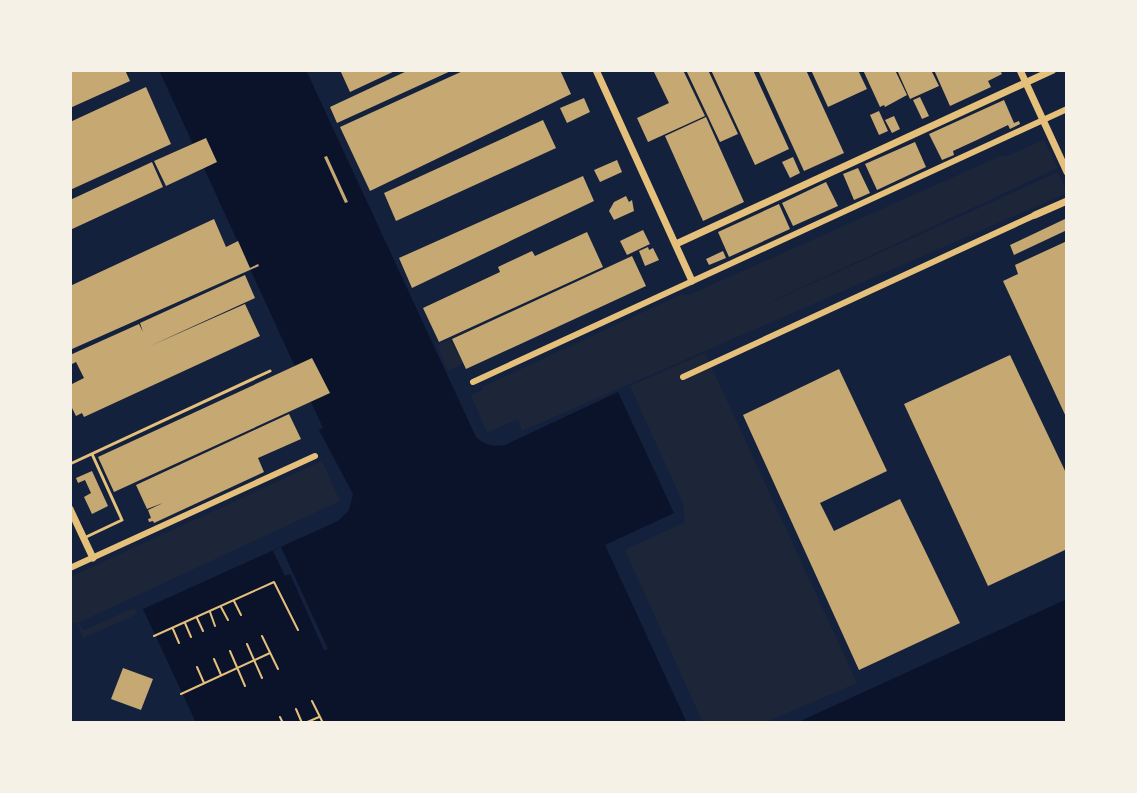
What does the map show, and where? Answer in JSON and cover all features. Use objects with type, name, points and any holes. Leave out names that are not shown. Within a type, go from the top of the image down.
[{"type":"street","points":[[596,70],[692,281]]},
{"type":"street","points":[[1020,70],[1067,172]]},
{"type":"street","points":[[676,244],[1053,70]]},
{"type":"street","points":[[473,382],[1067,109]]},
{"type":"street","points":[[683,377],[1067,201]]},
{"type":"street","points":[[70,568],[315,456]]},
{"type":"street","points":[[70,509],[93,558]]},
{"type":"lane","points":[[70,464],[270,371]]},
{"type":"lane","points":[[84,538],[122,520],[92,454]]},
{"type":"path","points":[[154,636],[274,582],[298,630]]},
{"type":"path","points":[[234,600],[241,615]]},
{"type":"path","points":[[221,606],[228,620]]},
{"type":"path","points":[[209,611],[215,626]]},
{"type":"path","points":[[196,617],[203,631]]},
{"type":"path","points":[[184,622],[191,637]]},
{"type":"path","points":[[172,628],[179,643]]},
{"type":"path","points":[[262,636],[278,669]]},
{"type":"path","points":[[247,644],[262,678]]},
{"type":"path","points":[[230,651],[245,686]]},
{"type":"path","points":[[181,694],[270,653]]},
{"type":"path","points":[[214,659],[221,675]]},
{"type":"path","points":[[197,667],[204,683]]},
{"type":"path","points":[[312,701],[323,723]]},
{"type":"path","points":[[296,709],[306,723],[319,717]]},
{"type":"path","points":[[280,717],[283,723]]},
{"type":"shaded area","points":[[159,70],[306,70],[479,440],[489,445],[505,445],[618,392],[674,513],[605,545],[687,723],[196,723],[143,609],[338,521],[349,510],[353,494],[319,430],[323,428]]},
{"type":"shaded area","points":[[1044,140],[1058,168],[745,314],[1058,172],[1067,193],[522,431],[518,419],[487,433],[471,395],[483,390],[482,387],[682,294],[689,295],[1003,155],[1005,157]]},
{"type":"shaded area","points":[[450,339],[463,364],[448,371],[437,345]]},
{"type":"shaded area","points":[[705,353],[857,683],[763,723],[703,723],[625,550],[685,522],[683,503],[630,386]]},
{"type":"shaded area","points":[[322,461],[340,501],[78,623],[84,630],[134,608],[137,614],[83,638],[76,622],[70,624],[70,577]]},
{"type":"shaded area","points":[[1067,599],[1067,723],[796,723]]},
{"type":"pier","points":[[281,547],[328,649],[324,650],[290,574],[285,576],[273,551]]},
{"type":"building","points":[[70,70],[125,70],[130,81],[70,108]]},
{"type":"building","points":[[340,70],[397,70],[350,92]]},
{"type":"building","points":[[409,70],[453,70],[337,123],[330,107]]},
{"type":"building","points":[[465,70],[560,70],[571,94],[370,191],[340,127]]},
{"type":"building","points":[[653,70],[683,70],[705,116],[648,142],[637,118],[669,103]]},
{"type":"building","points":[[686,70],[708,70],[738,134],[720,142]]},
{"type":"building","points":[[711,70],[753,70],[789,149],[755,165]]},
{"type":"building","points":[[758,70],[806,70],[844,153],[804,171]]},
{"type":"building","points":[[811,70],[858,70],[867,89],[828,107]]},
{"type":"building","points":[[863,70],[895,70],[907,95],[880,107]]},
{"type":"building","points":[[897,70],[931,70],[939,86],[910,99]]},
{"type":"building","points":[[934,70],[1000,70],[1002,74],[988,81],[991,87],[950,106]]},
{"type":"building","points":[[146,87],[171,144],[70,190],[70,122]]},
{"type":"building","points":[[920,97],[929,116],[922,119],[913,100]]},
{"type":"building","points":[[584,98],[590,112],[567,123],[560,108]]},
{"type":"building","points":[[1004,100],[1014,123],[1019,121],[1020,124],[1010,129],[1008,125],[953,151],[954,155],[942,160],[929,134]]},
{"type":"building","points":[[879,111],[888,131],[879,135],[870,115]]},
{"type":"building","points":[[894,116],[900,129],[892,133],[885,120]]},
{"type":"building","points":[[706,117],[744,202],[703,221],[665,136]]},
{"type":"building","points":[[543,120],[556,148],[396,221],[384,193]]},
{"type":"building","points":[[206,138],[217,162],[166,186],[154,161]]},
{"type":"building","points":[[915,142],[926,167],[877,190],[865,164]]},
{"type":"building","points":[[327,156],[348,202],[345,203],[324,157]]},
{"type":"building","points":[[793,157],[800,173],[790,178],[782,162]]},
{"type":"building","points":[[617,160],[622,172],[600,182],[594,170]]},
{"type":"building","points":[[152,162],[163,187],[70,230],[70,200]]},
{"type":"building","points":[[858,168],[870,193],[854,200],[843,174]]},
{"type":"building","points":[[583,176],[594,201],[412,288],[399,258]]},
{"type":"building","points":[[826,182],[838,206],[793,226],[782,203]]},
{"type":"building","points":[[626,196],[629,202],[632,200],[634,211],[614,220],[609,211],[614,202]]},
{"type":"building","points":[[779,204],[790,229],[729,257],[718,232]]},
{"type":"building","points":[[1067,218],[1067,230],[1014,255],[1010,245]]},
{"type":"building","points":[[214,219],[226,247],[238,241],[250,268],[259,266],[72,349],[70,286]]},
{"type":"building","points":[[643,230],[650,244],[627,255],[620,241]]},
{"type":"building","points":[[587,232],[603,267],[439,342],[423,308],[500,272],[498,267],[532,251],[535,256]]},
{"type":"building","points":[[1067,241],[1067,419],[1003,281],[1018,274],[1015,265]]},
{"type":"building","points":[[648,247],[649,250],[653,248],[659,260],[645,266],[639,251]]},
{"type":"building","points":[[723,251],[726,258],[709,265],[706,259]]},
{"type":"building","points":[[632,256],[646,286],[466,369],[452,339]]},
{"type":"building","points":[[245,275],[255,298],[150,346],[245,304],[260,336],[84,417],[82,413],[76,416],[70,404],[70,385],[84,378],[76,362],[70,365],[70,355],[139,324],[143,332],[140,323]]},
{"type":"building","points":[[1010,355],[1067,475],[1067,549],[988,586],[904,404]]},
{"type":"building","points":[[312,358],[330,393],[114,492],[98,457]]},
{"type":"building","points":[[839,369],[887,471],[820,503],[834,531],[900,499],[960,623],[859,670],[743,415]]},
{"type":"building","points":[[289,414],[301,439],[258,458],[264,472],[154,523],[149,522],[148,510],[163,503],[147,509],[136,485]]},
{"type":"building","points":[[92,471],[108,506],[92,514],[84,497],[91,493],[85,480],[78,483],[76,478]]},
{"type":"building","points":[[123,668],[153,679],[141,710],[111,699]]}]
